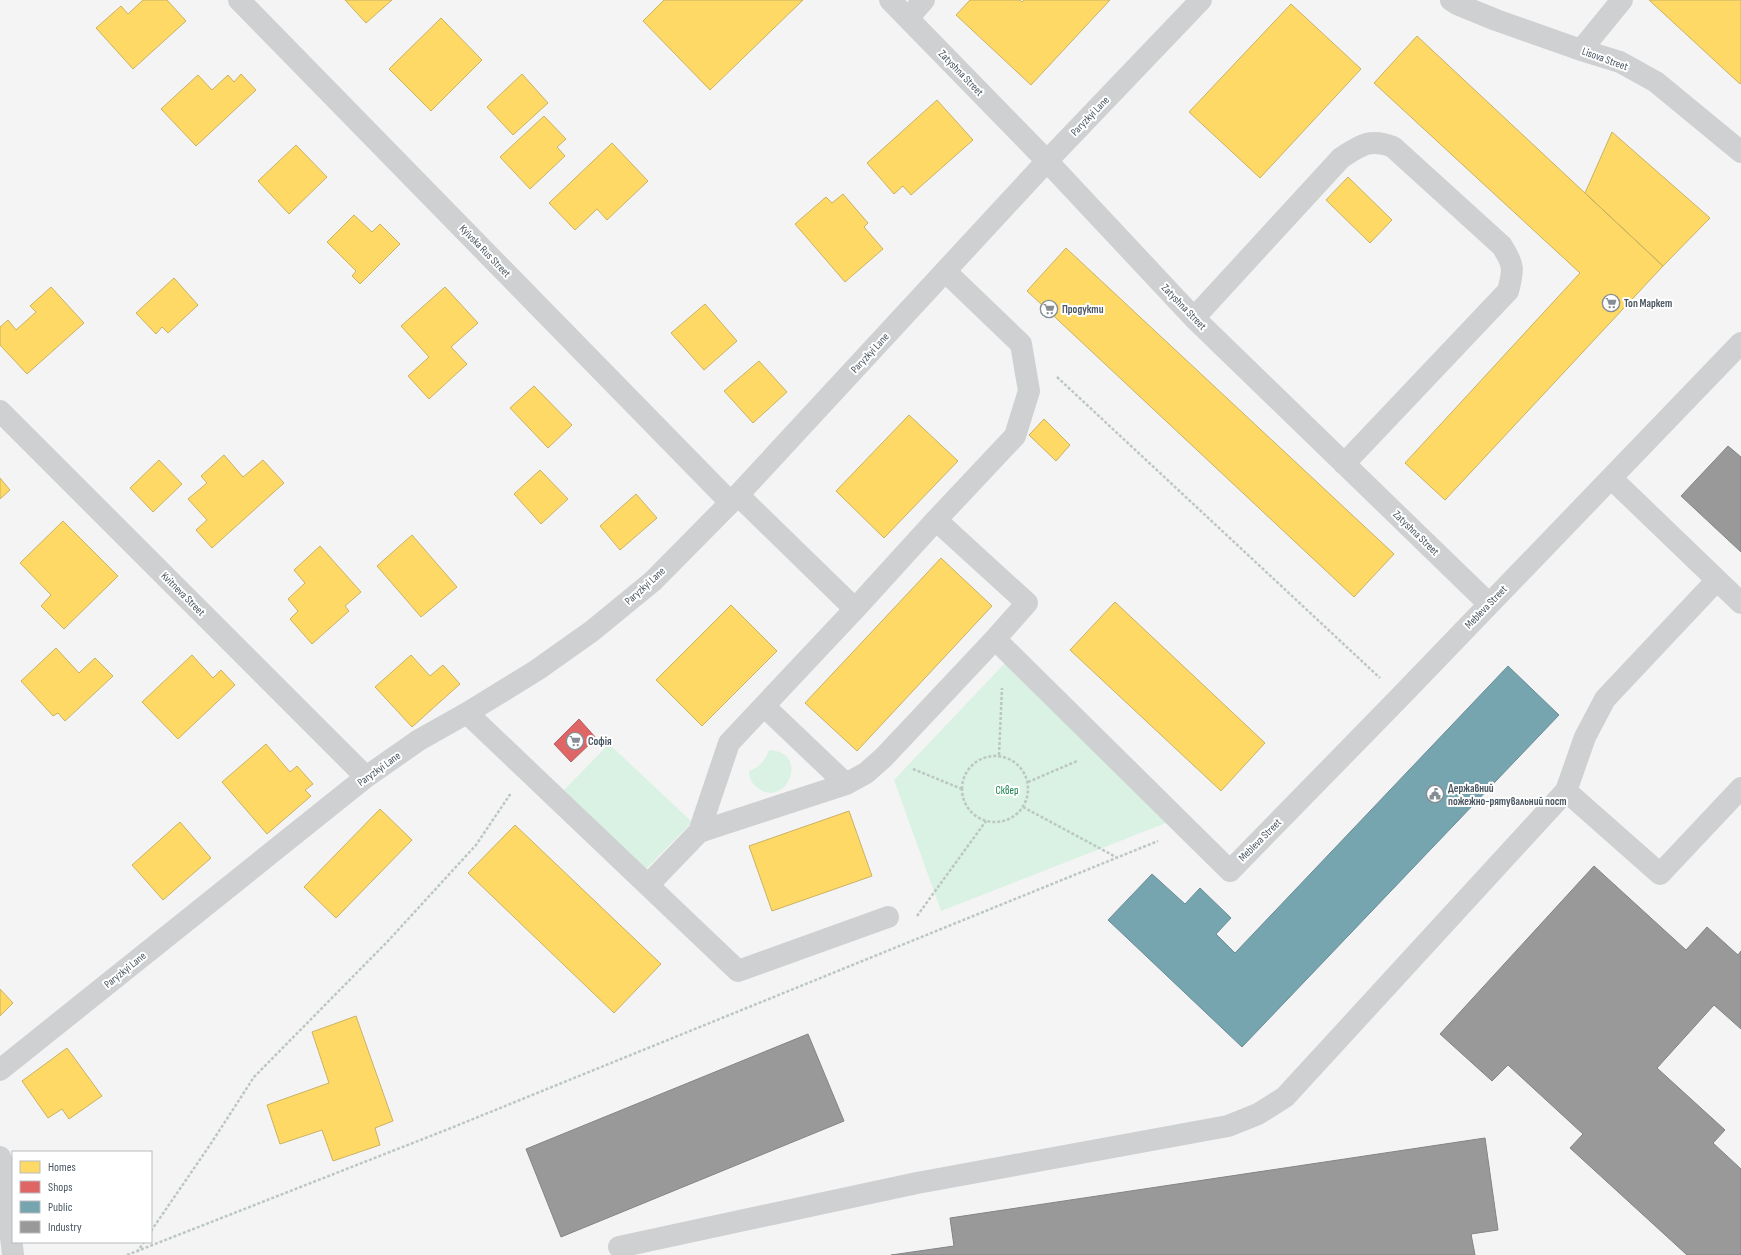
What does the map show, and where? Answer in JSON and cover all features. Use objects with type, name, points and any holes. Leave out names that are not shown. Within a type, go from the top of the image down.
[{"type":"street","name":"Kyivska Rus Street","points":[[239,0],[734,498],[855,608]]},
{"type":"street","name":"Zatyshna Street","points":[[890,0],[1047,161],[1194,318],[1489,604]]},
{"type":"street","points":[[908,18],[924,0]]},
{"type":"street","name":"Paryzkyi Lane","points":[[0,1070],[366,777],[419,740],[467,713],[536,670],[592,631],[653,580],[734,498],[1047,161],[1201,0]]},
{"type":"street","name":"Lisova Street","points":[[1451,0],[1457,4],[1496,20],[1620,62],[1656,82],[1741,152]]},
{"type":"street","points":[[1581,50],[1622,0]]},
{"type":"street","points":[[1194,318],[1341,158],[1360,146],[1380,142],[1393,147],[1502,246],[1511,261],[1512,276],[1508,291],[1344,464]]},
{"type":"street","points":[[648,885],[699,832],[729,743],[1015,436],[1029,391],[1022,344],[945,271]]},
{"type":"street","name":"Mebleva Street","points":[[1188,829],[1230,871],[1741,343]]},
{"type":"street","name":"Kvitneva Street","points":[[0,411],[366,777]]},
{"type":"street","points":[[1611,478],[1741,603]]},
{"type":"street","points":[[699,832],[846,784],[866,773],[1000,643],[1028,603],[936,520]]},
{"type":"street","points":[[619,1248],[917,1183],[1228,1126],[1258,1114],[1285,1097],[1566,791],[1585,737],[1605,699],[1717,580]]},
{"type":"street","points":[[1000,643],[1188,829]]},
{"type":"street","points":[[764,706],[846,784]]},
{"type":"street","points":[[467,713],[738,971],[888,917]]},
{"type":"street","points":[[1566,791],[1660,874],[1741,788]]},
{"type":"street","points":[[0,1157],[3,1166],[13,1255]]},
{"type":"path","points":[[1056,377],[1400,697]]},
{"type":"path","points":[[999,755],[1000,643]]},
{"type":"path","points":[[1028,782],[1106,749]]},
{"type":"path","points":[[999,755],[1012,760],[1020,766],[1028,782],[1028,795],[1023,807],[1013,817],[1000,822],[986,821],[973,814],[965,803],[962,789],[965,775],[973,764],[985,757],[999,755]]},
{"type":"path","points":[[884,757],[962,789]]},
{"type":"path","points":[[152,1231],[254,1077],[388,941],[476,845],[526,769]]},
{"type":"path","points":[[1023,807],[1117,858]]},
{"type":"path","points":[[916,917],[986,821]]},
{"type":"path","points":[[127,1255],[446,1130],[1188,829]]},
{"type":"path","points":[[893,949],[898,942]]},
{"type":"path","points":[[137,1252],[143,1243]]},
{"type":"green space","name":"Сквер","points":[[1005,663],[1166,823],[941,911],[894,780]]},
{"type":"green space","points":[[609,744],[692,822],[646,869],[564,790]]},
{"type":"green space","points":[[769,750],[782,753],[789,760],[791,768],[790,777],[785,786],[778,791],[769,793],[754,785],[750,779],[749,771],[762,763]]},
{"type":"building: Homes","points":[[143,0],[167,0],[186,21],[133,69],[96,28],[121,6],[128,14]]},
{"type":"building: Homes","points":[[345,0],[392,0],[366,23]]},
{"type":"building: Homes","points":[[664,0],[803,0],[710,90],[643,21]]},
{"type":"building: Homes","points":[[970,0],[1020,0],[1022,2],[1024,0],[1110,0],[1031,85],[956,15]]},
{"type":"building: Homes","points":[[1649,0],[1741,0],[1740,84]]},
{"type":"building: Homes","points":[[1291,4],[1361,69],[1260,178],[1189,112]]},
{"type":"building: Homes","points":[[441,18],[482,60],[431,111],[389,69]]},
{"type":"building: Homes","points":[[1417,36],[1663,266],[1445,500],[1405,463],[1580,273],[1374,83]]},
{"type":"building: Homes","points":[[241,74],[256,90],[196,146],[161,109],[198,75],[212,90],[228,75],[234,82]]},
{"type":"building: Homes","points":[[522,74],[548,103],[513,135],[487,107]]},
{"type":"building: Homes","points":[[937,100],[973,140],[911,195],[903,186],[894,194],[867,163]]},
{"type":"building: Homes","points":[[544,116],[566,139],[557,147],[565,156],[530,189],[500,157]]},
{"type":"building: Homes","points":[[1612,132],[1710,218],[1663,266],[1585,193]]},
{"type":"building: Homes","points":[[612,143],[648,181],[607,220],[597,209],[575,230],[549,203]]},
{"type":"building: Homes","points":[[296,145],[327,177],[289,214],[258,181]]},
{"type":"building: Homes","points":[[1348,177],[1392,220],[1370,243],[1326,200]]},
{"type":"building: Homes","points":[[843,194],[868,223],[864,227],[883,249],[845,282],[795,224],[826,197],[832,203]]},
{"type":"building: Homes","points":[[354,215],[372,232],[380,224],[400,244],[360,284],[352,276],[356,271],[327,242]]},
{"type":"building: Homes","points":[[1066,248],[1394,554],[1354,597],[1027,291]]},
{"type":"building: Homes","points":[[174,278],[198,305],[168,333],[162,327],[156,334],[136,313]]},
{"type":"building: Homes","points":[[51,287],[84,323],[27,374],[0,345],[0,327],[8,320],[16,330],[36,312],[30,306]]},
{"type":"building: Homes","points":[[445,287],[478,323],[451,347],[467,364],[429,399],[408,376],[429,357],[401,326]]},
{"type":"building: Homes","points":[[705,304],[737,341],[704,370],[671,333]]},
{"type":"building: Homes","points":[[759,361],[787,392],[753,423],[724,391]]},
{"type":"building: Homes","points":[[534,386],[572,425],[548,448],[510,408]]},
{"type":"building: Homes","points":[[909,415],[958,461],[884,538],[836,491]]},
{"type":"building: Homes","points":[[1044,419],[1070,445],[1056,461],[1029,435]]},
{"type":"building: Homes","points":[[224,455],[243,477],[263,460],[284,483],[212,548],[196,530],[207,520],[188,499],[207,483],[201,476]]},
{"type":"building: Homes","points":[[159,460],[182,484],[153,512],[130,488]]},
{"type":"building: Homes","points":[[540,470],[568,499],[541,524],[514,494]]},
{"type":"building: Homes","points":[[0,478],[10,490],[0,499]]},
{"type":"building: Homes","points":[[636,494],[657,518],[620,550],[600,526]]},
{"type":"building: Homes","points":[[63,521],[118,576],[64,629],[41,606],[51,595],[20,563]]},
{"type":"building: Homes","points":[[412,535],[457,587],[421,617],[377,566]]},
{"type":"building: Homes","points":[[320,546],[361,592],[345,606],[349,611],[312,644],[290,619],[298,611],[288,599],[305,583],[294,570]]},
{"type":"building: Homes","points":[[941,558],[992,606],[857,751],[805,703]]},
{"type":"building: Homes","points":[[1115,602],[1265,743],[1221,791],[1070,650]]},
{"type":"building: Homes","points":[[731,605],[777,651],[702,726],[656,680]]},
{"type":"building: Homes","points":[[56,648],[79,673],[95,658],[113,676],[65,721],[58,713],[53,716],[21,681]]},
{"type":"building: Homes","points":[[192,655],[213,678],[221,670],[235,685],[178,739],[142,702]]},
{"type":"building: Homes","points":[[411,655],[430,676],[443,665],[460,684],[412,727],[375,687]]},
{"type":"building: Homes","points":[[266,744],[290,772],[297,766],[313,784],[305,790],[311,796],[267,834],[222,782]]},
{"type":"building: Homes","points":[[380,809],[412,840],[336,918],[304,887]]},
{"type":"building: Homes","points":[[849,811],[872,876],[772,911],[749,846]]},
{"type":"building: Homes","points":[[180,822],[211,858],[163,900],[132,865]]},
{"type":"building: Homes","points":[[515,825],[661,964],[614,1013],[468,873]]},
{"type":"building: Homes","points":[[0,989],[13,1003],[0,1016]]},
{"type":"building: Homes","points":[[356,1016],[393,1121],[375,1128],[380,1145],[333,1161],[322,1130],[280,1144],[267,1105],[329,1083],[312,1032]]},
{"type":"building: Homes","points":[[67,1048],[102,1096],[69,1119],[62,1109],[48,1118],[22,1081]]},
{"type":"building: Shops","name":"Софія","points":[[579,719],[596,738],[571,762],[554,744]]},
{"type":"building: Public","name":"Державний пожежно-рятувальний пост","points":[[1508,666],[1559,715],[1242,1047],[1108,920],[1152,874],[1185,904],[1200,888],[1231,918],[1216,934],[1235,953]]},
{"type":"building: Industry","points":[[1728,446],[1741,457],[1741,552],[1681,496]]},
{"type":"building: Industry","points":[[1594,866],[1686,950],[1707,927],[1738,955],[1741,951],[1741,1029],[1714,1005],[1657,1068],[1725,1130],[1713,1143],[1741,1169],[1741,1255],[1687,1255],[1570,1148],[1583,1134],[1508,1065],[1492,1081],[1440,1034]]},
{"type":"building: Industry","points":[[808,1034],[844,1121],[561,1237],[526,1149]]},
{"type":"building: Industry","points":[[1485,1138],[1498,1230],[1471,1234],[1475,1255],[891,1255],[954,1246],[950,1218]]},
{"type":"place","name":"Топ Маркет","points":[[1611,303]]},
{"type":"place","name":"Продукти","points":[[1049,309]]},
{"type":"place","name":"Софія","points":[[575,741]]},
{"type":"place","name":"Державний пожежно-рятувальний пост","points":[[1435,794]]}]
